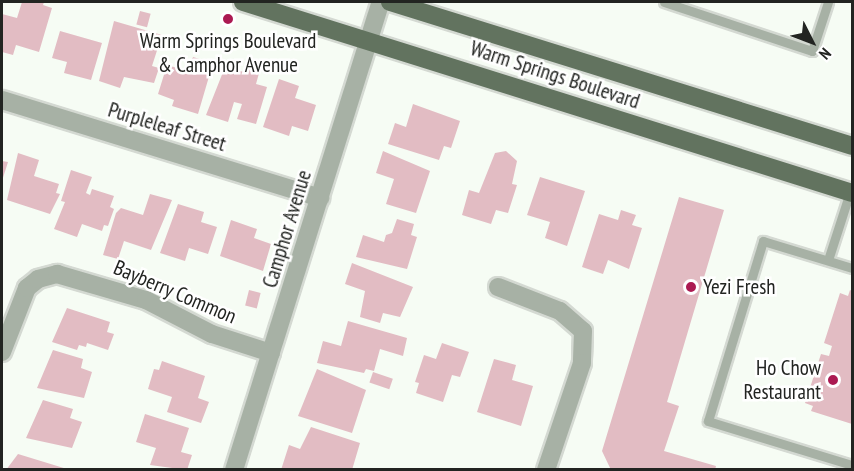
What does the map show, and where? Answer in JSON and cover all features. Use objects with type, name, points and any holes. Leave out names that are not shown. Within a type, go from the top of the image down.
[{"type":"main road","name":"Warm Springs Boulevard","points":[[243,2],[852,189]]},
{"type":"main road","name":"Warm Springs Boulevard","points":[[390,2],[852,146]]},
{"type":"street","name":"Camphor Avenue","points":[[234,470],[381,2]]},
{"type":"street","name":"Purpleleaf Street","points":[[2,99],[320,198]]},
{"type":"street","name":"Bayberry Common","points":[[2,352],[27,288],[38,279],[57,274],[146,300],[212,334],[271,353]]},
{"type":"street","points":[[498,287],[560,310],[583,331],[582,363],[546,470]]},
{"type":"lane","points":[[664,2],[812,51],[828,2]]},
{"type":"lane","points":[[828,260],[852,189]]},
{"type":"lane","points":[[852,268],[764,241],[708,421],[852,465]]},
{"type":"building","points":[[22,2],[44,2],[43,5],[52,8],[39,52],[16,45],[13,55],[2,52],[2,14],[17,18]]},
{"type":"building","points":[[140,11],[151,14],[147,27],[136,25]]},
{"type":"building","points":[[114,21],[162,35],[152,66],[159,68],[154,83],[124,77],[120,88],[99,81]]},
{"type":"building","points":[[60,31],[102,43],[91,80],[64,73],[67,62],[52,58]]},
{"type":"building","points":[[193,57],[213,63],[198,114],[172,106],[174,100],[158,94],[167,65],[188,71]]},
{"type":"building","points":[[247,62],[261,66],[256,84],[267,87],[256,124],[237,119],[242,104],[234,102],[228,122],[206,115],[225,67],[244,72]]},
{"type":"building","points":[[279,79],[299,86],[295,98],[316,105],[308,131],[292,126],[289,136],[263,127]]},
{"type":"building","points":[[413,104],[460,121],[451,148],[444,146],[439,160],[388,144],[395,123],[406,127]]},
{"type":"building","points":[[383,151],[430,171],[416,213],[386,204],[394,179],[376,173]]},
{"type":"building","points":[[506,151],[517,161],[512,184],[517,185],[508,213],[496,210],[491,224],[462,215],[469,190],[479,193],[495,153]]},
{"type":"building","points":[[18,153],[39,160],[34,176],[59,184],[56,193],[60,194],[50,214],[7,200]]},
{"type":"building","points":[[2,161],[8,162],[2,181]]},
{"type":"building","points":[[71,170],[92,177],[86,193],[90,195],[92,189],[114,196],[110,207],[114,209],[108,226],[104,225],[102,231],[82,224],[77,237],[54,229],[65,202],[61,201]]},
{"type":"building","points":[[540,177],[585,191],[567,246],[545,238],[550,222],[527,215]]},
{"type":"building","points":[[150,194],[172,200],[151,250],[124,241],[118,259],[103,255],[116,213],[121,208],[143,215]]},
{"type":"building","points":[[679,197],[724,210],[667,402],[679,406],[664,451],[716,466],[715,470],[611,470],[602,451]]},
{"type":"building","points":[[178,204],[204,212],[201,222],[217,227],[208,254],[189,248],[185,261],[160,253]]},
{"type":"building","points":[[621,210],[636,215],[632,225],[642,228],[629,269],[608,260],[603,274],[582,267],[599,214],[618,220]]},
{"type":"building","points":[[397,219],[414,224],[411,235],[417,237],[407,269],[356,257],[363,235],[384,242],[386,235],[392,233]]},
{"type":"building","points":[[231,220],[257,229],[254,238],[271,244],[263,271],[220,256]]},
{"type":"building","points":[[352,263],[413,287],[400,317],[383,313],[380,323],[360,317],[365,291],[345,284]]},
{"type":"building","points":[[249,290],[261,293],[257,308],[245,306]]},
{"type":"building","name":"Ho Chow Restaurant","points":[[850,290],[852,291],[852,424],[811,411],[813,406],[805,403],[821,354],[829,356],[832,346],[824,343],[840,293],[848,296]]},
{"type":"building","points":[[67,308],[110,322],[107,332],[114,334],[108,350],[87,343],[86,347],[79,345],[77,350],[52,342]]},
{"type":"building","points":[[348,321],[407,338],[403,356],[380,349],[374,371],[366,369],[364,373],[317,363],[323,341],[341,346]]},
{"type":"building","points":[[442,343],[469,352],[460,377],[452,375],[443,402],[416,393],[419,383],[415,382],[424,355],[436,359]]},
{"type":"building","points":[[53,350],[83,359],[81,368],[92,372],[84,398],[37,388]]},
{"type":"building","points":[[494,359],[516,365],[512,380],[533,386],[521,426],[477,412]]},
{"type":"building","points":[[162,361],[205,376],[198,398],[209,402],[201,423],[167,412],[172,397],[148,389],[154,369],[159,370]]},
{"type":"building","points":[[317,369],[366,390],[352,433],[298,416]]},
{"type":"building","points":[[373,372],[393,379],[389,389],[369,382]]},
{"type":"building","points":[[43,400],[73,409],[70,418],[82,422],[72,448],[26,438]]},
{"type":"building","points":[[145,414],[189,428],[181,452],[192,455],[187,470],[150,465],[156,448],[136,442]]},
{"type":"building","points":[[311,427],[360,443],[352,470],[281,470],[289,445],[300,449]]},
{"type":"building","points":[[18,454],[67,469],[67,470],[6,470]]},
{"type":"place","name":"Warm Springs Boulevard & Camphor Avenue","points":[[228,19]]},
{"type":"place","name":"Yezi Fresh","points":[[691,287]]},
{"type":"place","name":"Ho Chow Restaurant","points":[[833,380]]}]
